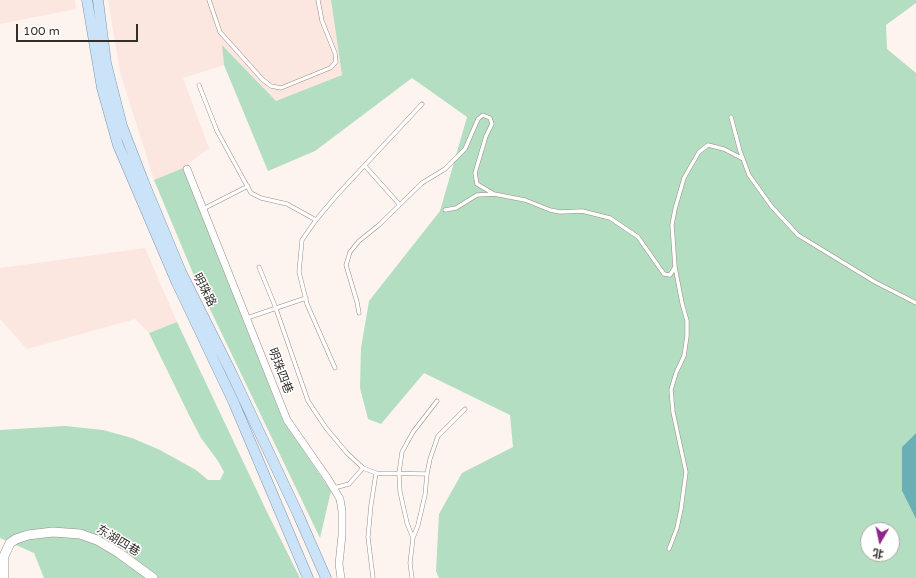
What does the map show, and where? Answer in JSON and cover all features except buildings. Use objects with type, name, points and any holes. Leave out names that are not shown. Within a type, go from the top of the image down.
[{"type":"main road","name":"明珠路","points":[[87,0],[102,88],[118,145],[177,283],[234,403],[308,578]]},
{"type":"main road","name":"明珠路","points":[[98,0],[106,63],[122,126],[144,183],[181,272],[244,400],[297,512],[326,578]]},
{"type":"street","name":"明珠四巷","points":[[187,169],[287,420],[328,478],[340,499],[342,511],[342,535],[339,564],[341,578]]},
{"type":"street","name":"东湖四巷","points":[[4,578],[4,556],[10,543],[16,539],[28,535],[52,532],[80,534],[97,540],[119,553],[153,578]]},
{"type":"lane","points":[[209,0],[220,32],[263,80],[271,86],[281,88],[330,68],[336,62],[335,53],[322,21],[318,0]]},
{"type":"lane","points":[[200,85],[217,131],[251,193],[261,198],[287,204],[316,220]]},
{"type":"lane","points":[[335,368],[306,298],[299,272],[302,240],[316,220],[337,195],[422,104]]},
{"type":"lane","points":[[359,313],[358,302],[346,265],[350,252],[359,241],[379,225],[422,183],[445,169],[465,149],[478,119],[483,115],[490,118],[492,124],[486,136],[475,173],[477,184],[494,194]]},
{"type":"lane","points":[[732,117],[740,151],[749,175],[772,206],[798,235],[875,282],[916,303]]},
{"type":"lane","points":[[669,549],[677,528],[686,472],[673,412],[671,390],[676,373],[684,356],[687,336],[687,321],[675,267],[672,225],[675,209],[684,178],[700,152],[708,145],[724,149],[743,159]]},
{"type":"lane","points":[[365,166],[399,204]]},
{"type":"lane","points":[[203,209],[248,186]]},
{"type":"lane","points":[[445,210],[456,208],[477,195],[494,194],[525,200],[550,210],[560,212],[582,210],[610,218],[638,237],[664,274],[670,275],[675,267]]},
{"type":"lane","points":[[259,267],[276,308],[308,401],[326,428],[363,468],[376,473],[426,474]]},
{"type":"lane","points":[[247,318],[306,298]]},
{"type":"lane","points":[[412,538],[400,492],[399,473],[402,452],[413,432],[437,401]]},
{"type":"lane","points":[[412,578],[410,563],[412,538],[418,525],[425,495],[426,474],[438,436],[465,409]]},
{"type":"lane","points":[[334,488],[349,484],[363,468]]},
{"type":"lane","points":[[373,578],[368,537],[376,473]]},
{"type":"shaded area","points":[[0,0],[75,0],[76,9],[0,24]]},
{"type":"shaded area","points":[[108,0],[331,0],[342,75],[276,101],[223,46],[224,65],[183,78],[209,148],[183,168],[154,180],[120,72]]},
{"type":"shaded area","points":[[145,248],[177,322],[149,333],[135,319],[27,349],[0,319],[0,268]]},
{"type":"green space","points":[[331,0],[916,0],[916,3],[886,25],[887,49],[916,73],[916,433],[902,447],[902,491],[916,519],[916,578],[439,578],[436,571],[439,514],[462,473],[513,447],[510,415],[424,373],[381,424],[368,419],[360,388],[361,348],[369,301],[440,211],[467,117],[412,78],[315,151],[268,171],[224,65],[222,45],[276,101],[342,75]]},
{"type":"green space","points":[[183,168],[283,421],[331,491],[320,538],[195,278],[154,180]]},
{"type":"green space","points":[[177,322],[300,578],[44,578],[34,553],[0,538],[0,430],[65,426],[103,430],[132,438],[160,450],[196,470],[208,480],[220,480],[224,472],[201,438],[149,333]]},
{"type":"water","points":[[916,433],[916,519],[902,491],[902,447]]}]
